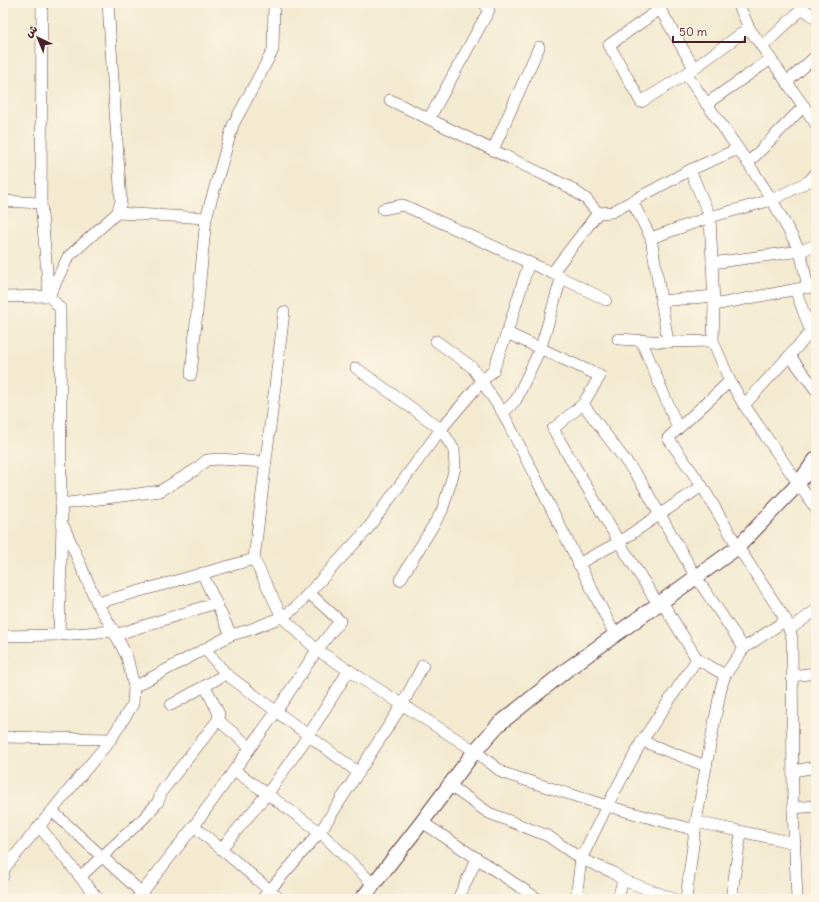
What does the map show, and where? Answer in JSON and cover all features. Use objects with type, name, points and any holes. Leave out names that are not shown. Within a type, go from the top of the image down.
[{"type":"street","points":[[42,3],[41,203],[49,296],[60,308],[62,524],[59,635]]},
{"type":"street","points":[[49,296],[68,257],[117,213],[121,202],[108,3]]},
{"type":"street","points":[[191,375],[206,218],[233,125],[273,50],[274,3]]},
{"type":"street","points":[[429,119],[489,10],[484,3]]},
{"type":"street","points":[[738,3],[749,28],[816,124]]},
{"type":"street","points":[[661,301],[714,300],[812,288],[800,251],[772,200],[706,104],[690,71],[657,6],[609,45],[641,102],[690,71],[749,28]]},
{"type":"street","points":[[762,46],[800,6],[816,19]]},
{"type":"street","points":[[493,150],[539,47]]},
{"type":"street","points":[[787,82],[816,56]]},
{"type":"street","points":[[706,104],[771,59]]},
{"type":"street","points":[[390,100],[569,187],[586,199],[598,213]]},
{"type":"street","points":[[748,163],[804,106]]},
{"type":"street","points":[[598,213],[612,212],[690,170],[738,149]]},
{"type":"street","points":[[690,170],[710,217],[714,300],[713,341],[730,381],[744,405],[816,509]]},
{"type":"street","points":[[651,238],[710,217],[772,200],[809,181],[816,174]]},
{"type":"street","points":[[3,201],[41,203]]},
{"type":"street","points":[[632,201],[651,238],[668,342]]},
{"type":"street","points":[[383,209],[403,205],[606,300]]},
{"type":"street","points":[[117,213],[206,218]]},
{"type":"street","points":[[503,413],[516,400],[541,347],[556,276],[598,213]]},
{"type":"street","points":[[712,263],[800,251],[816,245]]},
{"type":"street","points":[[134,687],[231,635],[249,630],[282,617],[295,608],[309,593],[366,531],[441,428],[482,381],[493,371],[507,333],[529,263]]},
{"type":"street","points":[[744,405],[812,332],[795,289]]},
{"type":"street","points":[[3,297],[49,296]]},
{"type":"street","points":[[284,312],[254,559],[282,617],[317,650],[475,751],[503,773],[607,806],[695,826],[795,843]]},
{"type":"street","points":[[507,333],[541,347],[600,376],[583,404],[553,429],[619,542],[697,659],[725,675]]},
{"type":"street","points":[[618,338],[668,342],[713,341]]},
{"type":"street","points":[[436,340],[472,366],[503,413],[615,636]]},
{"type":"street","points":[[641,340],[678,428]]},
{"type":"street","points":[[790,356],[816,390]]},
{"type":"street","points":[[356,368],[441,428],[454,450],[456,468],[442,512],[400,580]]},
{"type":"street","points":[[730,381],[668,438],[702,486],[738,547],[788,625],[792,638],[793,808],[797,899]]},
{"type":"street","points":[[583,404],[640,480],[696,577],[744,648]]},
{"type":"street","points":[[61,504],[160,492],[195,470],[207,460],[220,458],[266,462]]},
{"type":"street","points":[[362,899],[475,751],[498,725],[569,668],[738,547],[798,484],[816,459]]},
{"type":"street","points":[[578,564],[619,542],[702,486]]},
{"type":"street","points":[[3,876],[4,869],[111,739],[133,704],[134,687],[127,657],[97,603],[62,524]]},
{"type":"street","points":[[97,603],[254,559]]},
{"type":"street","points":[[202,573],[231,635]]},
{"type":"street","points":[[52,811],[102,857],[139,896],[194,826],[276,712],[317,650],[340,621],[309,593]]},
{"type":"street","points":[[3,636],[114,633],[216,603]]},
{"type":"street","points":[[686,899],[695,826],[721,688],[725,675],[744,648],[816,610]]},
{"type":"street","points":[[205,649],[226,674],[359,773]]},
{"type":"street","points":[[576,899],[582,859],[607,806],[642,741],[697,659]]},
{"type":"street","points":[[262,899],[320,832],[402,704],[423,666]]},
{"type":"street","points":[[222,849],[268,793],[308,736],[349,670]]},
{"type":"street","points":[[792,676],[816,673]]},
{"type":"street","points":[[171,705],[226,674]]},
{"type":"street","points":[[80,877],[144,818],[158,802],[162,791],[218,720],[219,714],[205,686]]},
{"type":"street","points":[[218,720],[250,747]]},
{"type":"street","points":[[3,737],[111,739]]},
{"type":"street","points":[[642,741],[706,766]]},
{"type":"street","points":[[793,771],[816,768]]},
{"type":"street","points":[[234,770],[268,793],[320,832],[373,884]]},
{"type":"street","points":[[449,785],[489,813],[548,836],[582,859],[612,872],[623,880],[674,899]]},
{"type":"street","points":[[793,808],[816,806]]},
{"type":"street","points":[[422,822],[538,899]]},
{"type":"street","points":[[40,826],[98,899]]},
{"type":"street","points":[[194,826],[280,899]]},
{"type":"street","points":[[731,899],[741,833]]},
{"type":"street","points":[[458,899],[477,858]]},
{"type":"street","points":[[618,899],[623,880]]}]
